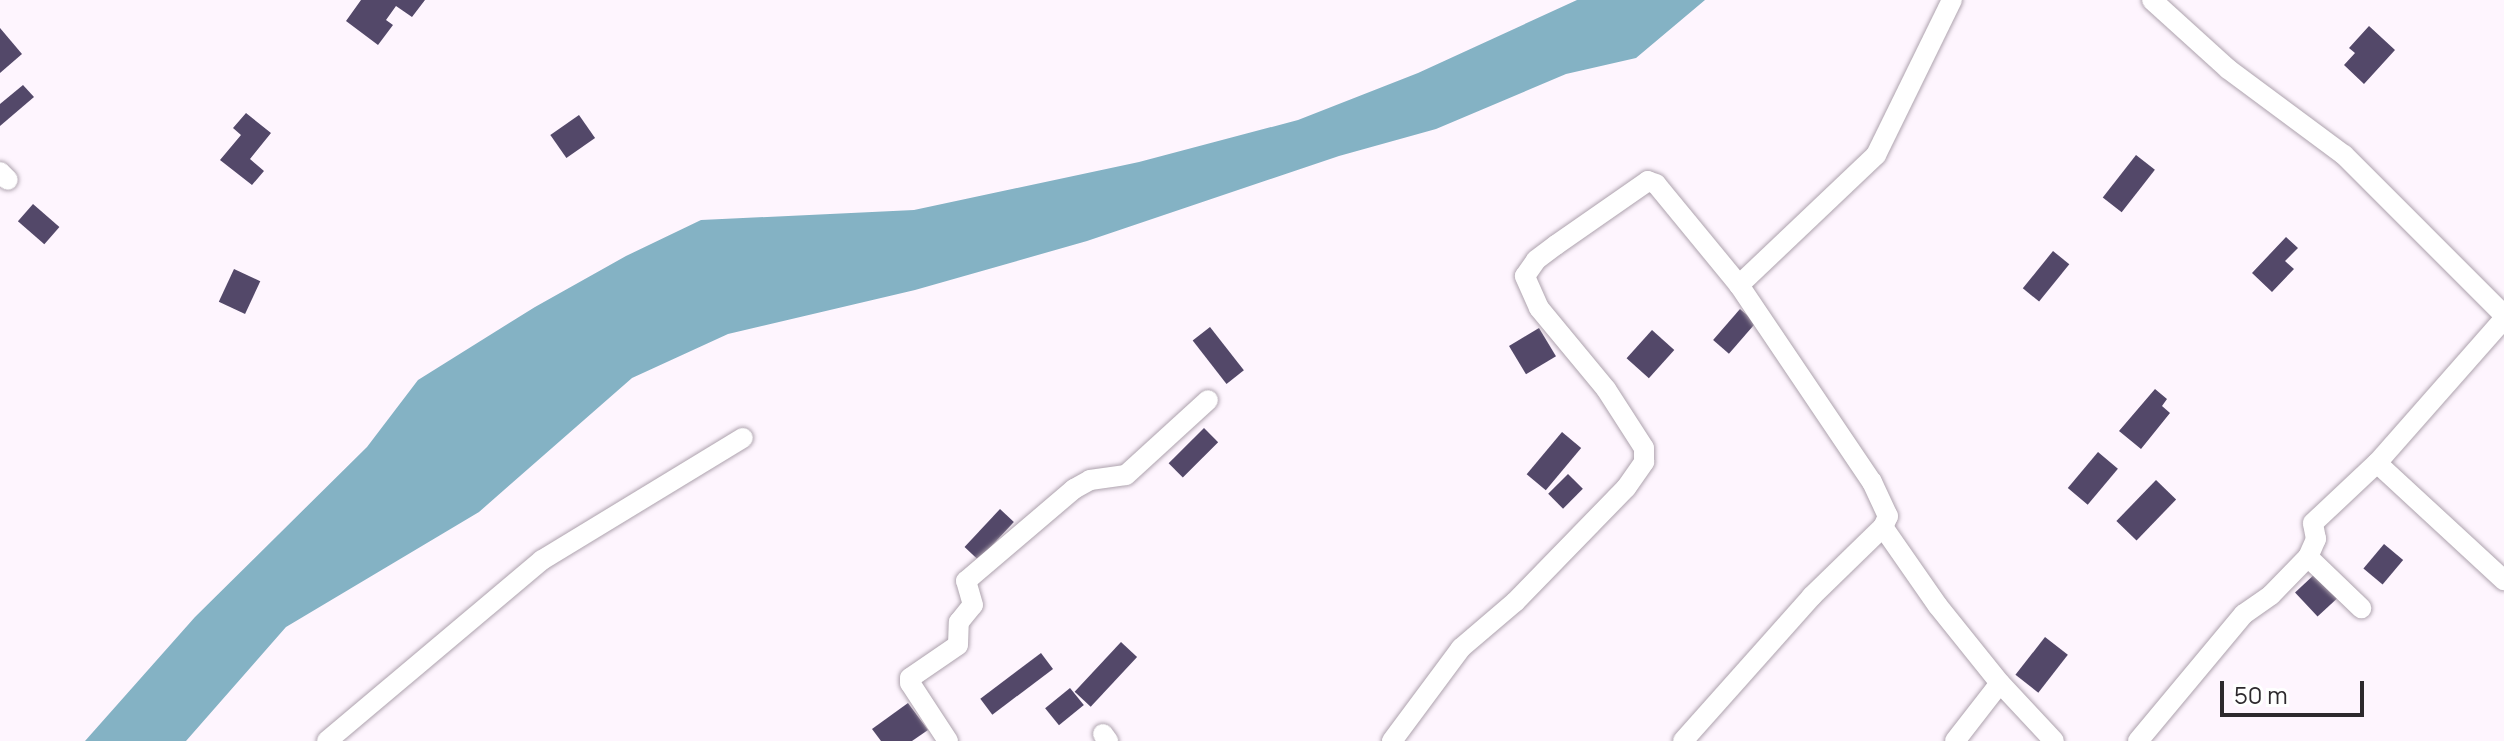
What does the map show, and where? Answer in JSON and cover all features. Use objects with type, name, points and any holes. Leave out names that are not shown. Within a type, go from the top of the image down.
[{"type":"street","points":[[1739,285],[1876,155],[1952,0]]},
{"type":"street","points":[[2138,741],[2244,614],[2271,595],[2308,557],[2316,539],[2313,523],[2377,463],[2504,317],[2344,155],[2228,69],[2152,0]]},
{"type":"street","points":[[1392,741],[1439,673],[1461,648],[1515,602],[1626,488],[1644,462],[1644,448],[1606,389],[1530,294],[1527,271],[1556,245],[1648,181],[1656,184],[1739,285],[1872,482],[1888,516],[1883,527],[1812,596],[1683,741]]},
{"type":"street","points":[[948,741],[910,683],[910,678],[958,645],[959,622],[973,605],[966,581],[1074,489],[1090,480],[1126,475],[1208,400]]},
{"type":"street","points":[[327,741],[542,560],[743,438]]},
{"type":"street","points":[[2377,463],[2504,580]]},
{"type":"street","points":[[1883,527],[2000,683],[2054,741]]},
{"type":"street","points":[[2308,557],[2361,608]]},
{"type":"street","points":[[1955,741],[2000,683]]},
{"type":"water","points":[[1577,0],[1705,0],[1636,58],[1566,74],[1436,129],[1339,156],[1087,241],[915,290],[728,334],[632,378],[479,512],[286,627],[186,741],[85,741],[195,617],[367,447],[418,380],[535,307],[626,256],[701,220],[914,210],[1139,162],[1298,120],[1418,73]]},
{"type":"building","points":[[361,0],[425,0],[412,17],[396,6],[386,20],[393,25],[378,45],[346,21]]},
{"type":"building","points":[[2369,26],[2395,50],[2364,84],[2344,65],[2355,53],[2349,48]]},
{"type":"building","points":[[0,28],[22,54],[0,73]]},
{"type":"building","points":[[23,85],[34,97],[0,126],[0,104]]},
{"type":"building","points":[[246,113],[271,133],[250,159],[264,171],[252,185],[220,160],[241,135],[233,128]]},
{"type":"building","points":[[579,115],[595,138],[566,158],[550,135]]},
{"type":"building","points":[[2136,155],[2155,170],[2122,212],[2103,198]]},
{"type":"building","points":[[33,204],[59,227],[44,244],[18,221]]},
{"type":"building","points":[[2286,237],[2298,248],[2285,261],[2294,269],[2272,292],[2252,273]]},
{"type":"building","points":[[2053,251],[2069,264],[2039,302],[2023,288]]},
{"type":"building","points":[[234,269],[260,281],[245,314],[219,302]]},
{"type":"building","points":[[1740,309],[1756,323],[1729,354],[1713,340]]},
{"type":"building","points":[[1210,327],[1244,370],[1227,384],[1193,341]]},
{"type":"building","points":[[1539,328],[1556,356],[1526,374],[1509,346]]},
{"type":"building","points":[[1652,330],[1674,350],[1649,378],[1627,358]]},
{"type":"building","points":[[2155,389],[2167,399],[2162,406],[2170,413],[2141,449],[2119,431]]},
{"type":"building","points":[[1204,428],[1218,442],[1183,477],[1169,463]]},
{"type":"building","points":[[1562,432],[1581,448],[1546,490],[1527,474]]},
{"type":"building","points":[[2098,452],[2118,469],[2088,505],[2068,488]]},
{"type":"building","points":[[1568,474],[1583,489],[1563,509],[1548,494]]},
{"type":"building","points":[[2156,480],[2176,499],[2137,540],[2116,521]]},
{"type":"building","points":[[1000,509],[1014,522],[978,560],[965,547]]},
{"type":"building","points":[[2384,544],[2403,560],[2383,585],[2363,569]]},
{"type":"building","points":[[2317,572],[2340,596],[2318,617],[2295,592]]},
{"type":"building","points":[[2045,637],[2068,655],[2038,693],[2015,675]]},
{"type":"building","points":[[1121,642],[1137,657],[1091,707],[1075,692]]},
{"type":"building","points":[[1041,653],[1053,669],[992,715],[980,699]]},
{"type":"building","points":[[1070,688],[1084,705],[1059,725],[1045,708]]},
{"type":"building","points":[[908,703],[928,730],[912,741],[881,741],[872,729]]}]
